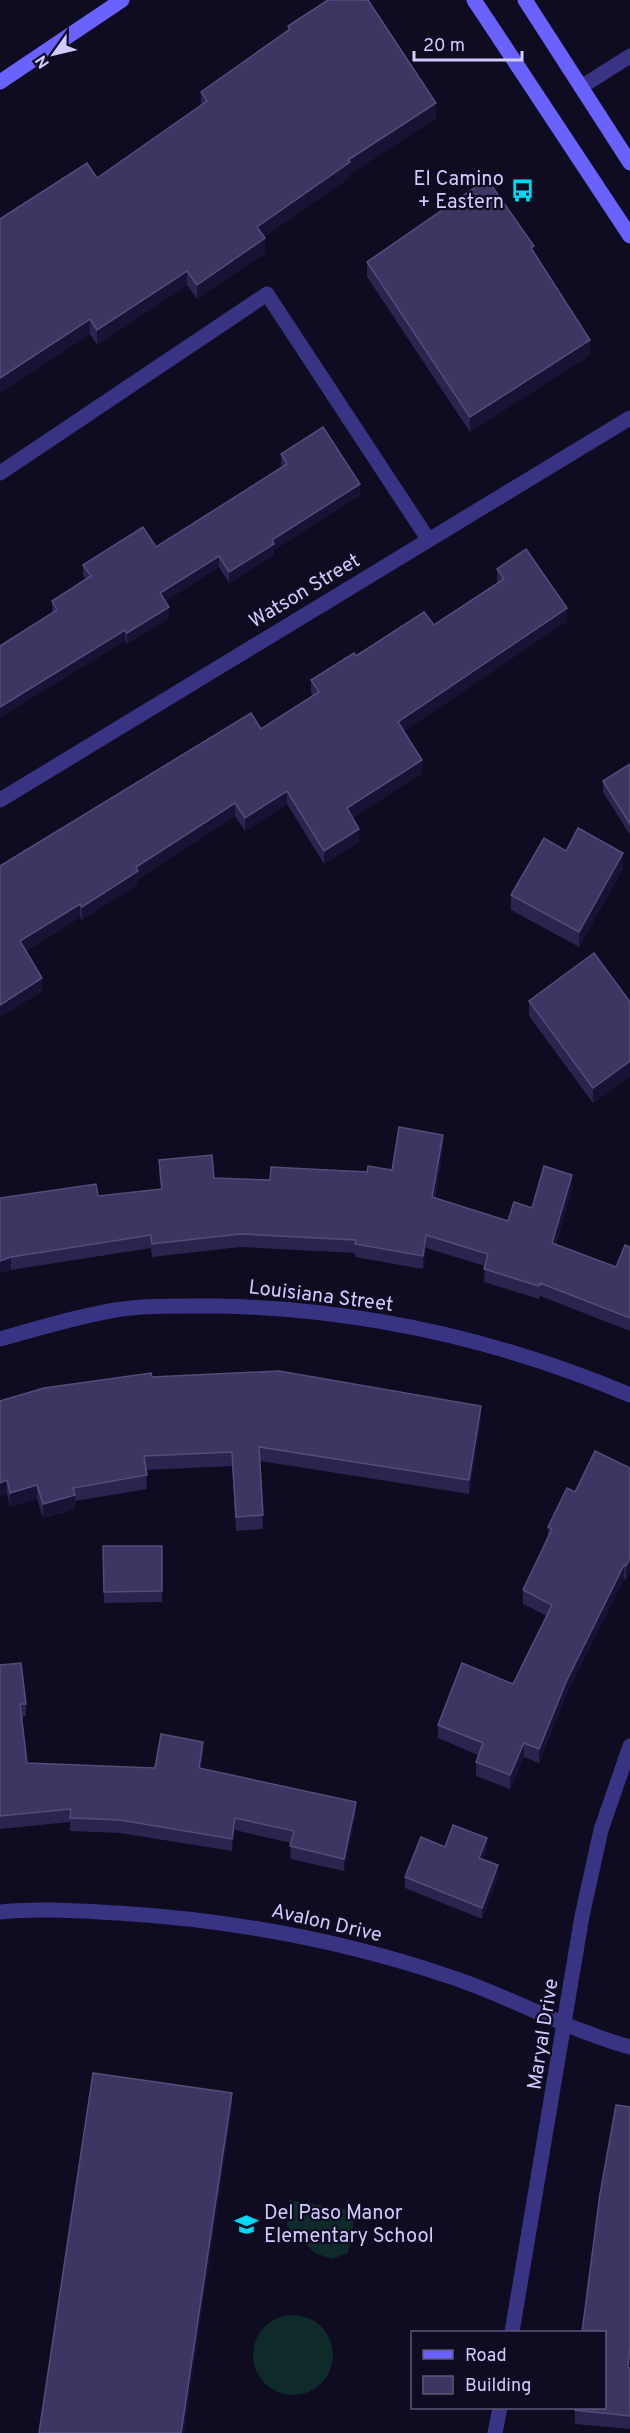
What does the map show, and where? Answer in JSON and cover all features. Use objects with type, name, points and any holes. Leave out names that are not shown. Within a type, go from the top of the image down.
[{"type":"main road","points":[[0,82],[122,0]]},
{"type":"main road","points":[[474,0],[630,236]]},
{"type":"main road","points":[[525,0],[581,87],[626,146],[630,163]]},
{"type":"street","points":[[581,87],[630,56]]},
{"type":"street","points":[[0,473],[267,294],[428,539]]},
{"type":"street","name":"Watson Street","points":[[0,800],[630,418]]},
{"type":"street","name":"Louisiana Street","points":[[0,1339],[115,1310],[167,1305],[251,1307],[328,1313],[442,1333],[528,1357],[630,1395]]},
{"type":"street","name":"Maryal Drive","points":[[512,2331],[582,1916],[601,1830],[630,1746]]},
{"type":"street","name":"Avalon Drive","points":[[0,1912],[96,1912],[167,1916],[249,1926],[371,1952],[450,1976],[630,2048]]},
{"type":"street","points":[[495,2433],[500,2409]]},
{"type":"green space","points":[[289,2200],[356,2211],[348,2253],[332,2259],[315,2253],[287,2226]]},
{"type":"green space","points":[[285,2315],[301,2315],[322,2326],[333,2347],[333,2363],[322,2384],[301,2395],[285,2395],[271,2389],[259,2377],[253,2363],[253,2347],[259,2333],[271,2321]]},
{"type":"building","points":[[328,0],[368,0],[436,103],[348,160],[350,162],[257,227],[265,238],[197,285],[187,271],[97,330],[90,319],[0,378],[0,219],[87,163],[97,178],[207,101],[201,92],[290,29],[288,26]]},
{"type":"building","points":[[487,179],[534,246],[531,248],[590,340],[470,417],[367,262]]},
{"type":"building","points":[[323,427],[360,484],[272,540],[274,544],[229,572],[219,556],[160,593],[169,607],[127,633],[125,630],[0,707],[0,646],[57,610],[52,601],[91,576],[83,565],[143,527],[156,547],[287,464],[281,454]]},
{"type":"building","points":[[526,549],[567,608],[398,722],[422,760],[347,808],[359,829],[324,851],[287,791],[245,818],[235,803],[136,867],[138,871],[82,907],[80,904],[20,941],[42,978],[0,1005],[0,866],[251,713],[261,729],[319,692],[311,680],[354,653],[356,656],[424,612],[434,625],[504,579],[497,569]]},
{"type":"building","points":[[630,764],[630,824],[603,781]]},
{"type":"building","points":[[578,828],[623,853],[579,932],[511,895],[544,838],[566,851]]},
{"type":"building","points":[[594,953],[630,1002],[630,1061],[593,1088],[529,1001]]},
{"type":"building","points":[[399,1127],[443,1135],[432,1197],[508,1221],[514,1202],[532,1208],[544,1166],[572,1175],[552,1243],[616,1267],[625,1245],[630,1247],[630,1318],[540,1283],[539,1286],[484,1269],[488,1254],[426,1235],[423,1256],[355,1244],[356,1240],[240,1234],[152,1244],[151,1235],[11,1257],[0,1261],[0,1198],[96,1184],[98,1196],[162,1189],[159,1160],[212,1155],[214,1178],[270,1180],[271,1167],[367,1172],[368,1166],[392,1170]]},
{"type":"building","points":[[279,1371],[481,1406],[469,1480],[259,1447],[263,1515],[236,1517],[232,1452],[144,1456],[147,1475],[73,1488],[75,1495],[43,1504],[37,1485],[10,1493],[7,1480],[0,1483],[0,1401],[44,1388],[151,1373],[152,1377]]},
{"type":"building","points":[[595,1451],[630,1468],[630,1558],[626,1566],[624,1565],[566,1682],[539,1749],[524,1743],[510,1775],[476,1762],[483,1743],[438,1725],[462,1663],[513,1684],[552,1605],[523,1590],[552,1529],[548,1527],[567,1488],[575,1492]]},
{"type":"building","points":[[103,1546],[162,1546],[162,1591],[104,1592]]},
{"type":"building","points":[[21,1663],[26,1704],[20,1704],[27,1763],[155,1768],[161,1734],[203,1742],[199,1768],[356,1802],[344,1859],[290,1846],[294,1831],[235,1818],[232,1839],[120,1820],[70,1818],[71,1809],[0,1816],[0,1665]]},
{"type":"building","points":[[453,1825],[487,1838],[479,1858],[498,1865],[482,1908],[405,1877],[421,1837],[445,1847]]},
{"type":"building","points":[[93,2073],[232,2093],[181,2433],[39,2433]]},
{"type":"building","points":[[616,2105],[630,2107],[630,2345],[628,2367],[630,2368],[630,2416],[575,2410],[606,2409],[606,2331],[582,2331],[600,2194]]},
{"type":"place","name":"El Camino + Eastern","points":[[522,190]]},
{"type":"place","name":"Del Paso Manor Elementary School","points":[[246,2224]]}]
